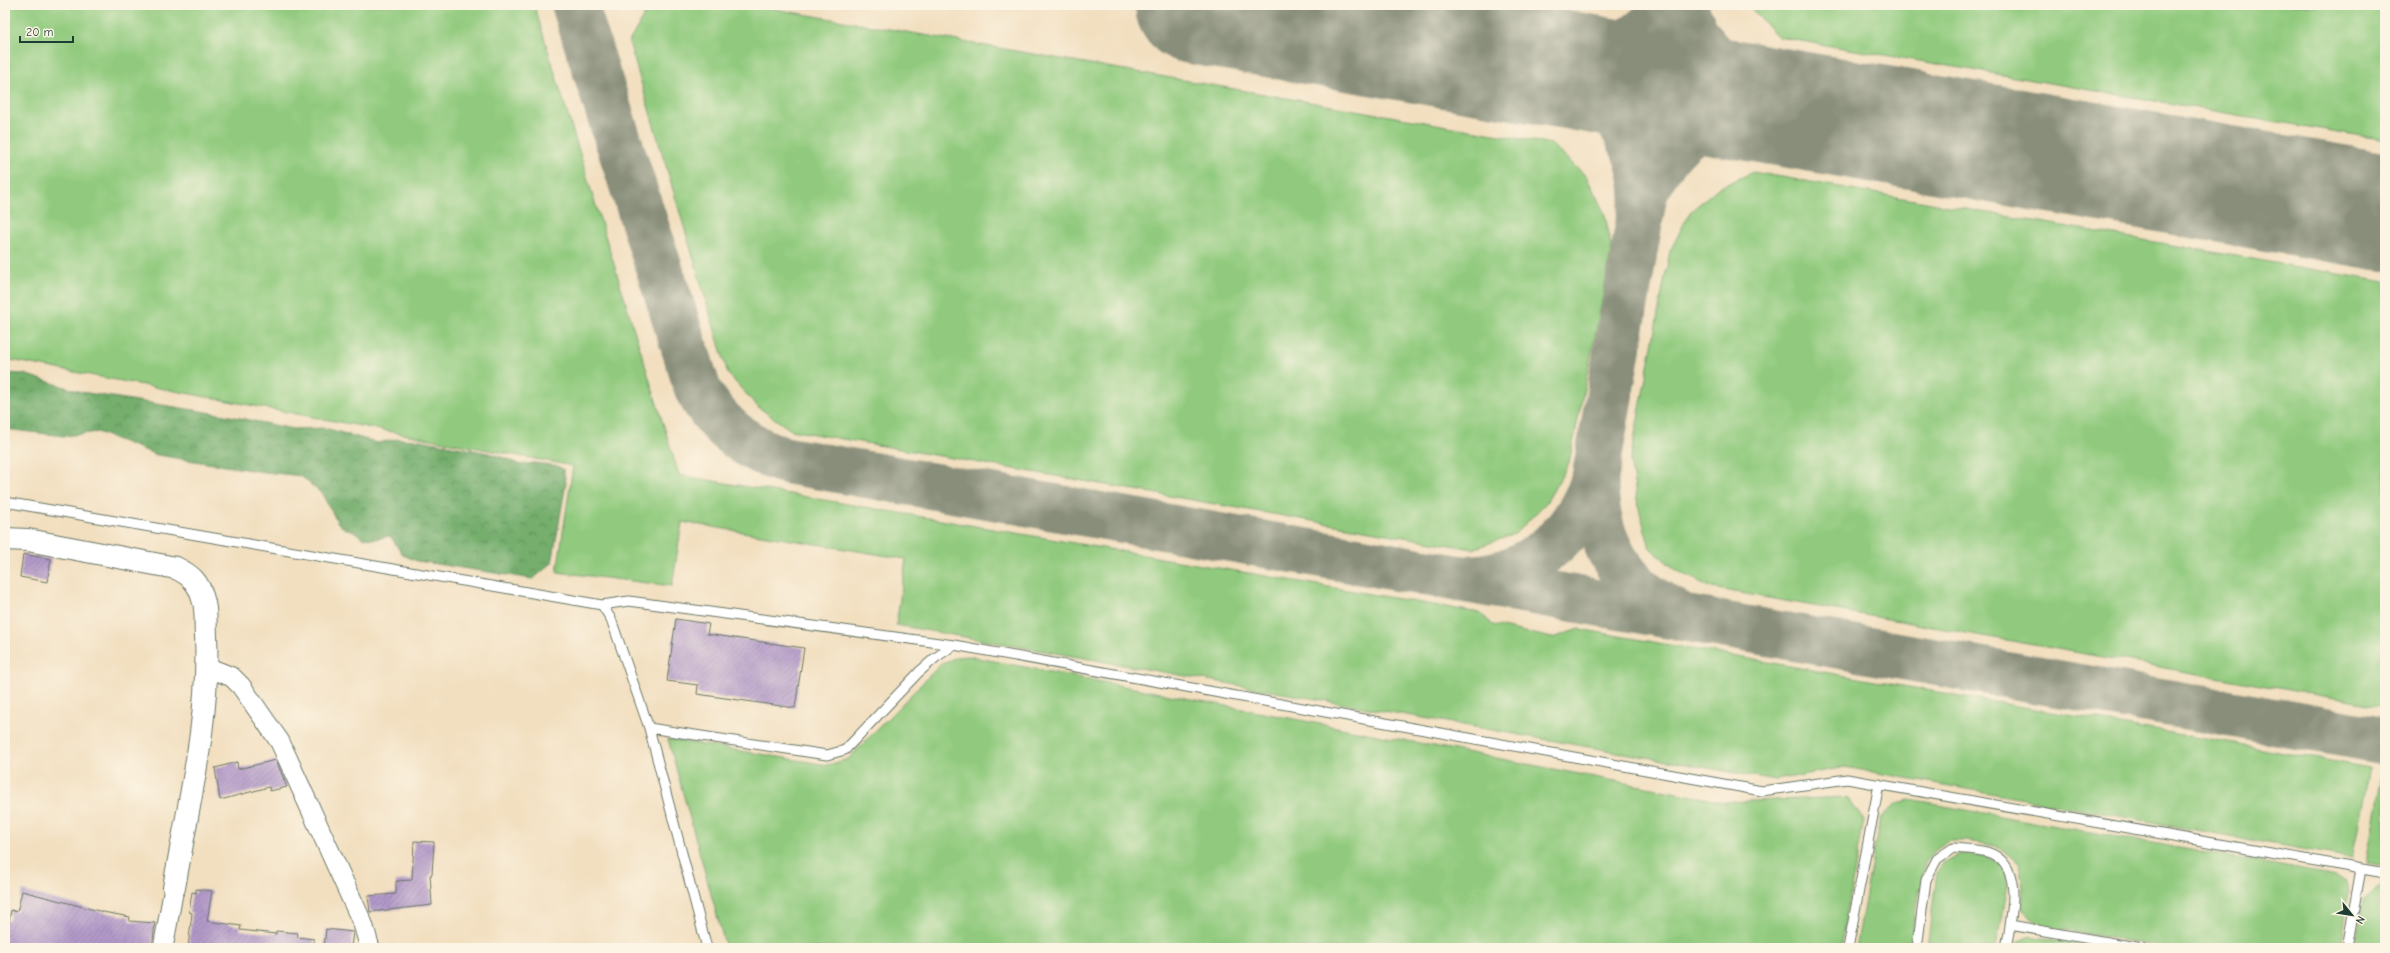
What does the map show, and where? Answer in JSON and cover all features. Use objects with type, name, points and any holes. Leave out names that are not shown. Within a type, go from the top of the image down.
[{"type":"street","points":[[5,539],[28,540],[176,568],[195,580],[204,600],[207,667],[197,752],[163,948]]},
{"type":"street","points":[[207,667],[232,677],[241,686],[280,742],[363,924],[370,948]]},
{"type":"lane","points":[[5,502],[602,605],[628,601],[954,645],[1762,791],[1847,779],[2385,873]]},
{"type":"lane","points":[[602,605],[611,619],[649,728],[707,948]]},
{"type":"lane","points":[[649,728],[827,755],[845,750],[919,672],[935,658],[954,645]]},
{"type":"lane","points":[[1848,948],[1879,784]]},
{"type":"lane","points":[[1916,948],[1926,880],[1937,859],[1954,848],[1988,852],[2005,863],[2014,881],[2010,925],[2006,948]]},
{"type":"lane","points":[[2347,948],[2361,869]]},
{"type":"lane","points":[[2010,925],[2142,948]]},
{"type":"green space","points":[[5,5],[534,5],[679,475],[1480,613],[1493,625],[1552,638],[1579,629],[2370,768],[2352,858],[1845,767],[1776,780],[896,625],[906,559],[682,522],[672,586],[557,572],[573,466],[5,359]]},
{"type":"green space","points":[[652,5],[751,5],[1551,144],[1586,176],[1605,214],[1612,252],[1569,463],[1546,503],[1515,534],[1473,549],[791,430],[758,407],[728,374],[629,42],[647,10]]},
{"type":"green space","points":[[1748,5],[2385,5],[2385,140],[1778,37]]},
{"type":"green space","points":[[1753,172],[2385,282],[2385,707],[1712,588],[1676,570],[1650,548],[1638,505],[1630,461],[1670,251],[1690,212],[1718,188]]},
{"type":"green space","points":[[5,373],[24,374],[81,392],[225,415],[293,429],[325,428],[378,443],[398,439],[420,440],[488,453],[508,459],[520,465],[534,463],[557,466],[563,469],[566,483],[552,563],[533,579],[417,561],[403,555],[390,536],[375,539],[363,538],[352,530],[345,529],[338,523],[322,494],[301,476],[257,471],[157,455],[98,432],[64,436],[5,429]]},
{"type":"green space","points":[[968,656],[1724,802],[1848,797],[1864,820],[1840,948],[726,948],[668,739],[828,765],[848,759],[941,664],[956,657]]},
{"type":"green space","points":[[2383,770],[2385,770],[2385,865],[2366,862]]},
{"type":"green space","points":[[1910,800],[2337,876],[2347,882],[2349,891],[2341,948],[2167,948],[2042,926],[2029,917],[2022,906],[2023,886],[2019,863],[2000,847],[1968,841],[1949,841],[1936,850],[1925,863],[1909,948],[1856,948],[1880,818],[1897,803]]},
{"type":"green space","points":[[1960,854],[1988,857],[2006,872],[2007,884],[1996,948],[1927,948],[1937,872],[1943,863]]},
{"type":"green space","points":[[2384,884],[2385,948],[2355,948],[2363,900]]},
{"type":"green space","points":[[2030,936],[2102,948],[2014,948],[2019,941]]},
{"type":"building","points":[[23,554],[51,559],[47,582],[20,577]]},
{"type":"building","points":[[676,619],[709,624],[707,634],[804,648],[795,708],[697,694],[698,685],[667,681]]},
{"type":"building","points":[[276,760],[287,787],[270,791],[269,787],[220,800],[215,768],[237,762],[238,769]]},
{"type":"building","points":[[414,841],[434,842],[432,875],[430,875],[432,905],[370,912],[368,896],[396,894],[396,881],[412,880]]},
{"type":"building","points":[[196,889],[212,891],[207,921],[241,926],[240,930],[276,934],[276,931],[298,933],[297,937],[314,939],[314,948],[188,948],[192,913],[189,912],[192,892],[196,893]]},
{"type":"building","points":[[22,891],[103,912],[130,917],[129,921],[155,923],[152,948],[5,948],[5,920],[9,921],[11,910],[17,912]]},
{"type":"building","points":[[326,929],[353,932],[351,948],[324,947]]},
{"type":"taxiway","points":[[575,5],[698,390],[714,414],[734,434],[745,442],[770,455],[784,460],[2385,741]]},
{"type":"taxiway","points":[[1550,67],[1584,60],[1616,48],[1644,30],[1657,19],[1668,5]]},
{"type":"taxiway","points":[[1685,5],[1691,23],[1699,38],[1710,53],[1737,78],[1783,107]]},
{"type":"taxiway","points":[[1550,67],[1569,76],[1586,87],[1602,101],[1615,116],[1627,134],[1635,153],[1641,173],[1644,194]]},
{"type":"taxiway","points":[[1474,578],[1496,575],[1516,568],[1534,559],[1550,547],[1565,532],[1577,516],[1587,498],[1595,478],[1644,194],[1655,173],[1668,155],[1682,140],[1699,127],[1717,118],[1737,111],[1783,107]]},
{"type":"taxiway","points":[[1595,478],[1599,521],[1605,540],[1614,558],[1625,575],[1640,589],[1656,602],[1676,613]]},
{"type":"runway","points":[[1194,5],[2385,212]]}]
